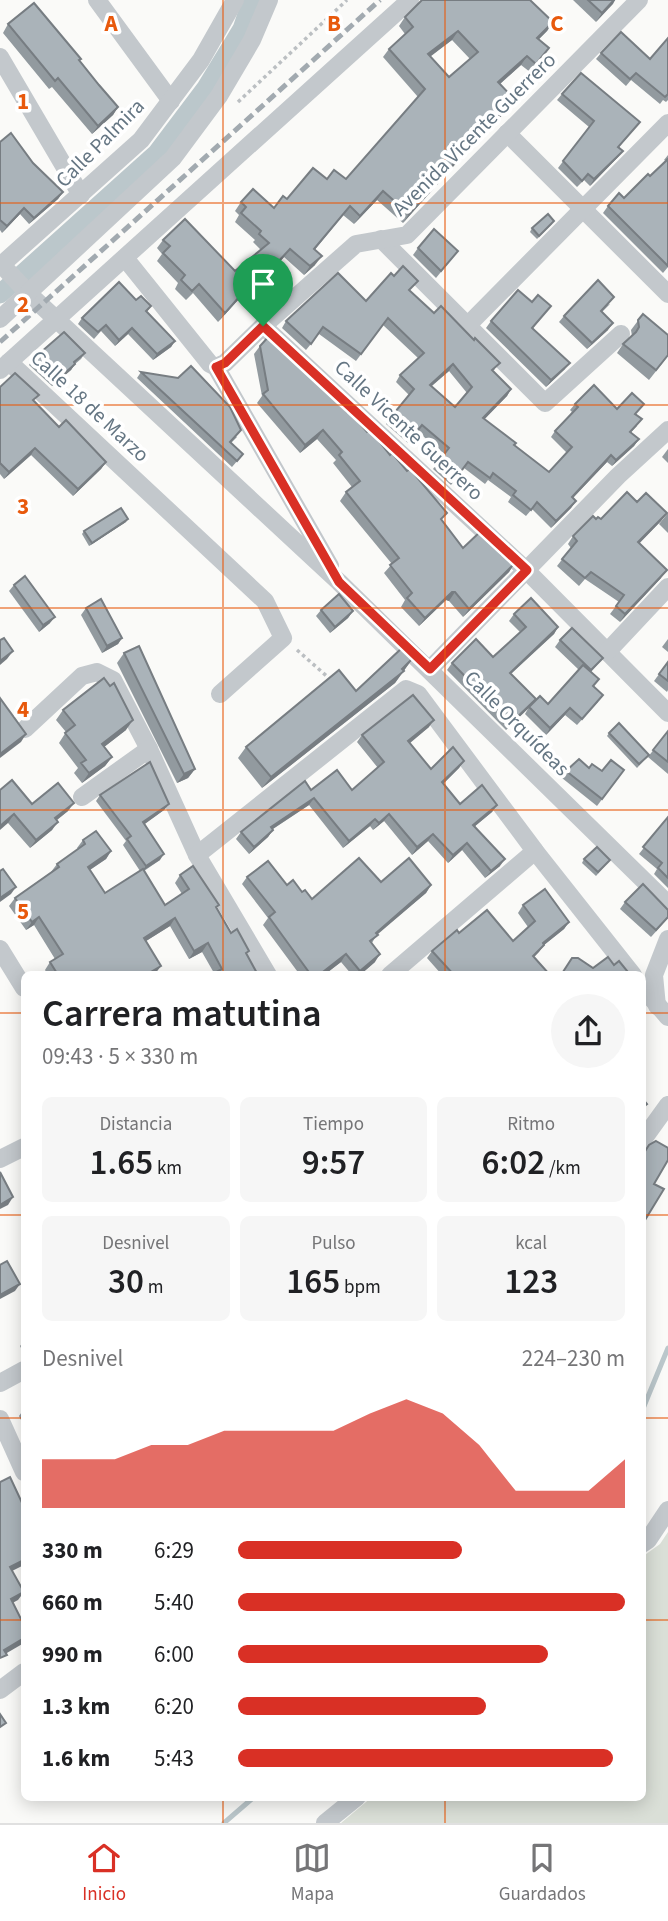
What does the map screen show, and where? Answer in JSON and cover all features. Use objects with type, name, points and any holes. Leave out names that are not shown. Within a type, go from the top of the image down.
[{"type":"street","points":[[97,0],[171,101]]},
{"type":"street","name":"Calle Palmira","points":[[2,266],[141,140],[201,60],[235,0]]},
{"type":"street","points":[[0,319],[173,158],[219,96],[252,40],[269,0]]},
{"type":"street","name":"Calle 18 de Marzo","points":[[283,638],[265,601],[4,366],[410,0]]},
{"type":"street","name":"Avenida Vicente Guerrero","points":[[263,326],[356,244],[407,235],[639,0]]},
{"type":"street","points":[[0,57],[81,195]]},
{"type":"street","points":[[467,326],[668,122]]},
{"type":"street","points":[[507,133],[583,209],[664,283]]},
{"type":"street","points":[[381,239],[545,403],[621,334]]},
{"type":"street","points":[[125,258],[210,364],[216,367],[339,582]]},
{"type":"street","name":"Calle Orquídeas","points":[[2,266],[27,293],[430,669],[668,904]]},
{"type":"street","points":[[216,367],[225,363],[263,326]]},
{"type":"street","name":"Calle Vicente Guerrero","points":[[263,326],[527,570],[607,652],[664,702]]},
{"type":"street","points":[[430,669],[618,476],[668,430]]},
{"type":"street","points":[[607,652],[668,587]]},
{"type":"street","points":[[220,694],[283,638]]},
{"type":"street","points":[[25,729],[82,676],[97,672],[113,680],[149,749],[197,855],[266,971]]},
{"type":"street","points":[[197,855],[405,689],[418,694],[535,851],[630,971]]},
{"type":"street","points":[[82,797],[149,749]]},
{"type":"street","points":[[395,971],[535,851]]},
{"type":"street","points":[[663,1011],[654,975],[668,939]]},
{"type":"street","points":[[0,949],[21,983]]},
{"type":"street","points":[[646,992],[663,1011]]},
{"type":"street","points":[[646,1135],[668,1105]]},
{"type":"street","points":[[0,1159],[21,1148]]},
{"type":"street","points":[[0,1383],[21,1372]]},
{"type":"street","points":[[0,1419],[21,1465]]},
{"type":"street","points":[[646,1541],[668,1510]]},
{"type":"street","points":[[0,1690],[21,1674]]},
{"type":"street","points":[[325,1823],[352,1801]]},
{"type":"path","points":[[231,108],[348,0]]},
{"type":"path","points":[[283,638],[332,681]]},
{"type":"shaded area","points":[[668,1532],[668,1823],[341,1823],[367,1801],[646,1801],[646,1554],[660,1544]]},
{"type":"building","points":[[422,0],[530,0],[553,22],[537,38],[549,48],[536,64],[527,56],[498,82],[516,101],[489,124],[409,214],[383,191],[360,216],[350,206],[314,249],[322,256],[310,266],[290,249],[257,284],[254,280],[225,313],[199,284],[192,291],[181,280],[185,275],[163,253],[170,246],[163,240],[185,219],[235,271],[269,243],[259,234],[261,231],[241,213],[246,207],[241,202],[253,189],[274,208],[283,196],[287,199],[313,168],[327,179],[334,170],[346,179],[425,89],[389,49],[413,27],[405,17]],"holes":[[[458,31],[478,52],[449,77],[428,54]]]},
{"type":"building","points":[[588,0],[614,0],[602,13]]},
{"type":"building","points":[[34,3],[118,107],[98,126],[58,78],[55,81],[8,24]]},
{"type":"building","points":[[621,32],[650,59],[668,38],[668,94],[665,97],[636,73],[630,79],[601,53]]},
{"type":"building","points":[[581,73],[640,122],[618,147],[623,151],[594,179],[588,174],[582,181],[563,161],[594,121],[562,94]]},
{"type":"building","points":[[11,133],[33,163],[63,192],[34,218],[24,208],[7,226],[0,220],[0,142]]},
{"type":"building","points":[[668,159],[668,266],[608,206],[619,193],[624,198]]},
{"type":"building","points":[[548,214],[554,221],[539,236],[532,228]]},
{"type":"building","points":[[434,229],[458,251],[441,271],[418,248]]},
{"type":"building","points":[[403,266],[418,281],[409,290],[434,313],[441,306],[500,363],[492,370],[511,389],[483,418],[549,472],[572,447],[555,431],[578,407],[575,404],[594,385],[617,409],[632,393],[644,404],[635,414],[642,419],[630,432],[639,439],[616,460],[611,455],[572,497],[576,501],[556,521],[537,502],[531,510],[513,495],[516,491],[493,473],[490,478],[468,462],[456,478],[438,462],[449,448],[422,425],[413,436],[390,418],[414,389],[400,375],[424,353],[388,318],[361,354],[323,327],[311,344],[286,321],[338,273],[366,301],[391,273],[394,276]],"holes":[[[453,364],[472,387],[455,407],[430,385]]]},
{"type":"building","points":[[598,280],[614,297],[601,311],[613,323],[592,343],[564,316]]},
{"type":"building","points":[[119,282],[136,300],[141,296],[151,306],[146,311],[175,341],[157,354],[132,328],[119,340],[106,325],[98,332],[82,318]]},
{"type":"building","points":[[518,290],[532,302],[538,295],[551,306],[532,328],[570,363],[551,380],[491,321]]},
{"type":"building","points":[[643,314],[668,335],[668,355],[656,370],[623,344],[636,332],[639,327],[638,320]]},
{"type":"building","points":[[64,332],[85,353],[56,381],[33,359]]},
{"type":"building","points":[[270,335],[315,376],[367,432],[370,430],[390,455],[392,453],[407,471],[410,469],[447,513],[441,519],[463,548],[481,531],[501,554],[504,551],[514,564],[469,609],[455,592],[452,592],[425,618],[407,598],[412,593],[390,565],[399,558],[346,492],[360,481],[339,455],[342,452],[323,430],[305,445],[263,394],[268,390],[260,346]]},
{"type":"building","points":[[191,366],[230,407],[241,430],[230,442],[243,454],[237,461],[141,372],[178,378]]},
{"type":"building","points":[[15,373],[39,395],[33,400],[59,427],[66,420],[106,462],[78,489],[35,448],[9,472],[0,463],[0,387]]},
{"type":"building","points":[[627,492],[637,502],[646,493],[667,513],[638,542],[667,570],[625,614],[616,606],[624,595],[591,572],[585,578],[562,559],[577,541],[573,536],[593,516],[601,519]]},
{"type":"building","points":[[121,508],[128,519],[92,543],[84,531]]},
{"type":"building","points":[[25,576],[55,617],[43,625],[14,585]]},
{"type":"building","points":[[339,594],[353,611],[335,627],[321,610]]},
{"type":"building","points":[[531,598],[558,627],[510,673],[536,699],[511,723],[452,663],[476,639],[493,657],[526,627],[514,614]]},
{"type":"building","points":[[101,599],[122,638],[107,646],[86,608]]},
{"type":"building","points":[[572,628],[603,658],[591,670],[560,640]]},
{"type":"building","points":[[4,638],[13,651],[0,661],[0,640]]},
{"type":"building","points":[[139,646],[195,769],[184,774],[124,653]]},
{"type":"building","points":[[403,647],[413,658],[402,669],[404,671],[271,777],[246,747],[339,670],[356,691]]},
{"type":"building","points":[[668,662],[668,681],[659,674]]},
{"type":"building","points":[[583,665],[599,679],[593,686],[603,695],[582,719],[570,708],[550,728],[529,707],[540,696],[548,704]]},
{"type":"building","points":[[104,678],[110,686],[114,683],[133,720],[102,744],[112,757],[89,773],[81,763],[86,760],[65,733],[75,725],[63,710]]},
{"type":"building","points":[[413,695],[434,720],[408,741],[431,769],[453,747],[464,761],[442,782],[460,804],[482,785],[497,805],[473,825],[505,859],[491,871],[467,843],[453,855],[433,834],[417,847],[389,814],[379,823],[375,819],[349,841],[314,798],[271,827],[273,830],[254,847],[241,832],[305,781],[311,790],[337,770],[352,790],[384,762],[362,735]]},
{"type":"building","points":[[0,698],[26,734],[0,754]]},
{"type":"building","points":[[619,723],[649,755],[639,764],[609,733]]},
{"type":"building","points":[[668,731],[668,762],[653,750]]},
{"type":"building","points":[[579,759],[589,768],[592,764],[602,771],[611,760],[624,770],[602,799],[566,771]]},
{"type":"building","points":[[150,762],[169,804],[143,822],[164,854],[146,866],[127,839],[131,836],[100,795]]},
{"type":"building","points":[[12,780],[32,804],[58,783],[74,803],[55,818],[58,822],[36,840],[14,814],[0,826],[0,790]]},
{"type":"building","points":[[668,817],[668,878],[658,868],[662,863],[643,847]]},
{"type":"building","points":[[96,831],[111,851],[88,867],[105,893],[143,869],[165,905],[189,889],[180,875],[193,866],[219,905],[216,907],[231,933],[237,929],[256,971],[218,971],[222,969],[208,943],[194,951],[175,918],[144,938],[161,966],[153,971],[56,971],[50,962],[63,954],[39,917],[32,922],[15,898],[59,867],[57,864],[85,844],[83,840]]},
{"type":"building","points":[[597,847],[610,860],[598,872],[584,859]]},
{"type":"building","points":[[359,858],[381,882],[409,858],[431,885],[376,933],[378,935],[370,941],[380,954],[360,971],[346,954],[324,971],[308,971],[269,917],[275,912],[247,877],[268,861],[287,885],[293,880],[302,892],[305,890],[312,899]]},
{"type":"building","points":[[3,869],[16,887],[0,898],[0,871]]},
{"type":"building","points":[[643,884],[668,910],[668,917],[656,930],[625,902]]},
{"type":"building","points":[[545,889],[569,922],[543,943],[533,956],[546,971],[450,971],[432,951],[487,910],[513,941],[535,921],[523,905]]},
{"type":"building","points":[[608,957],[614,965],[619,961],[627,971],[564,971],[572,958],[578,958],[593,968]]},
{"type":"building","points":[[656,1141],[668,1148],[668,1160],[654,1184],[664,1189],[646,1218],[646,1150]]},
{"type":"building","points":[[0,1172],[13,1197],[0,1205]]},
{"type":"building","points":[[7,1261],[20,1284],[0,1295],[0,1265]]},
{"type":"building","points":[[10,1477],[21,1501],[21,1562],[10,1567],[21,1587],[21,1594],[11,1599],[21,1619],[21,1640],[4,1650],[7,1655],[0,1658],[0,1482]]},
{"type":"building","points":[[0,1714],[6,1723],[0,1727]]},
{"type":"waterway","points":[[0,294],[157,153],[206,88],[242,29],[252,0]]},
{"type":"waterway","points":[[646,1401],[668,1348]]},
{"type":"waterway","points":[[224,1823],[249,1801]]},
{"type":"railway","points":[[0,342],[380,0]]},
{"type":"route","points":[[263,326],[527,570],[430,669],[339,582],[216,367],[225,363],[263,326]]}]
